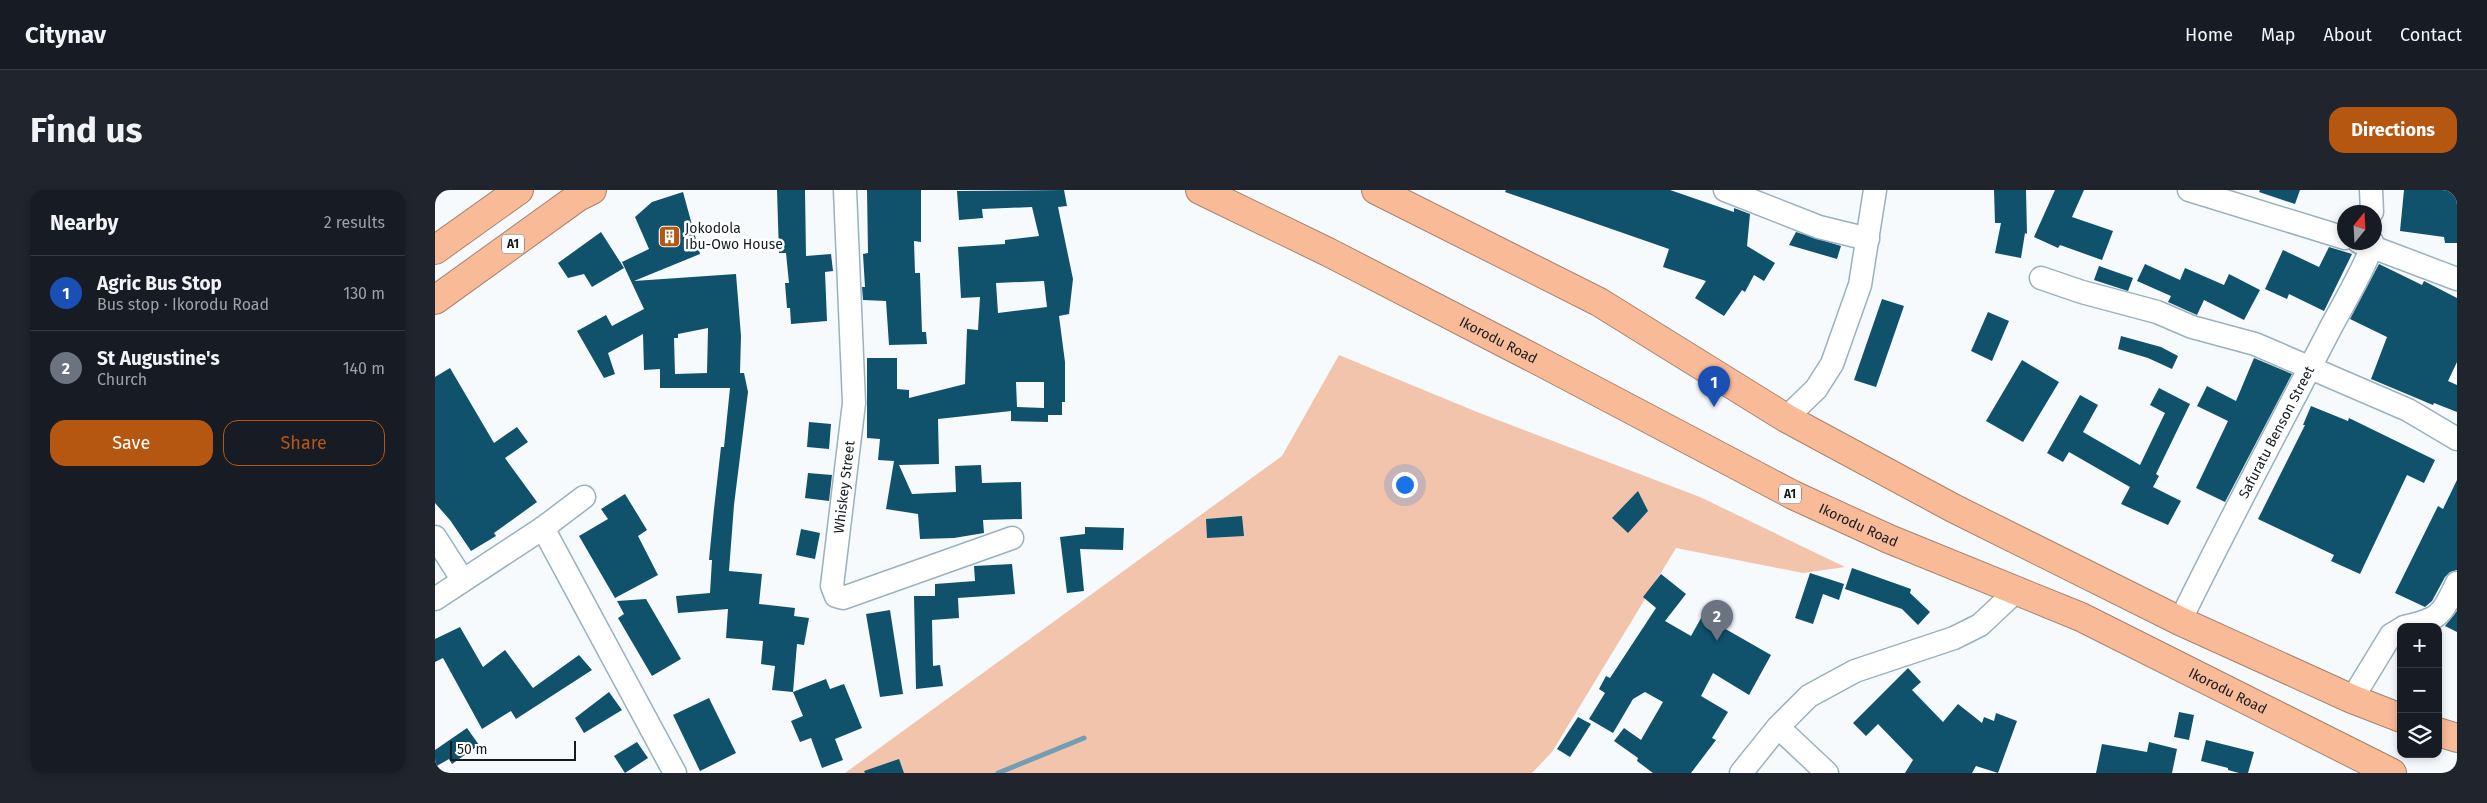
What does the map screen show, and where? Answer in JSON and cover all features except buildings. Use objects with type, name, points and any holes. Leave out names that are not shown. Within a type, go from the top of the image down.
[{"type":"highway","points":[[435,250],[519,190]]},
{"type":"highway","name":"A1","points":[[435,300],[578,197],[592,190]]},
{"type":"highway","name":"Ikorodu Road","points":[[1199,190],[1541,362],[1793,495],[1889,539],[2081,617],[2392,773]]},
{"type":"highway","points":[[1376,190],[1599,302],[1786,418],[1953,508],[2180,621],[2352,700],[2397,717]]},
{"type":"highway","points":[[2442,733],[2457,738]]},
{"type":"street","name":"Whiskey Street","points":[[845,190],[854,403],[832,586],[835,596],[843,598],[1012,538]]},
{"type":"street","points":[[1725,190],[1819,227],[1868,239]]},
{"type":"street","points":[[1786,418],[1816,388],[1832,364],[1860,284],[1875,190]]},
{"type":"street","points":[[2189,190],[2337,236]]},
{"type":"street","points":[[2371,190],[2372,205]]},
{"type":"street","name":"Safuratu Benson Street","points":[[2180,621],[2230,518],[2276,436],[2311,366],[2365,250]]},
{"type":"street","points":[[2382,250],[2457,279]]},
{"type":"street","points":[[2041,278],[2082,292],[2157,312],[2192,327],[2255,344],[2311,366],[2408,410],[2457,439]]},
{"type":"street","points":[[435,599],[462,579],[543,528],[584,497]]},
{"type":"street","points":[[543,528],[675,773]]},
{"type":"street","points":[[435,537],[462,579]]},
{"type":"street","points":[[2426,623],[2438,616],[2457,583]]},
{"type":"street","points":[[1741,773],[1778,727],[1809,696],[1831,682],[1855,671],[1955,638],[1980,625],[2012,595],[2020,591]]},
{"type":"street","points":[[2352,700],[2391,635],[2397,631]]},
{"type":"street","points":[[1778,727],[1827,773]]},
{"type":"shaded area","points":[[1339,355],[1477,412],[1700,497],[1845,567],[1803,573],[1676,548],[1552,752],[1532,773],[845,773],[1282,456]]},
{"type":"waterway","points":[[998,773],[1084,738]]},
{"type":"place","name":"Jokodola Ibu-Owo House","points":[[669,236]]},
{"type":"place","name":"Agric Bus Stop","points":[[1714,407]]},
{"type":"place","name":"St Augustine's","points":[[1717,641]]}]
